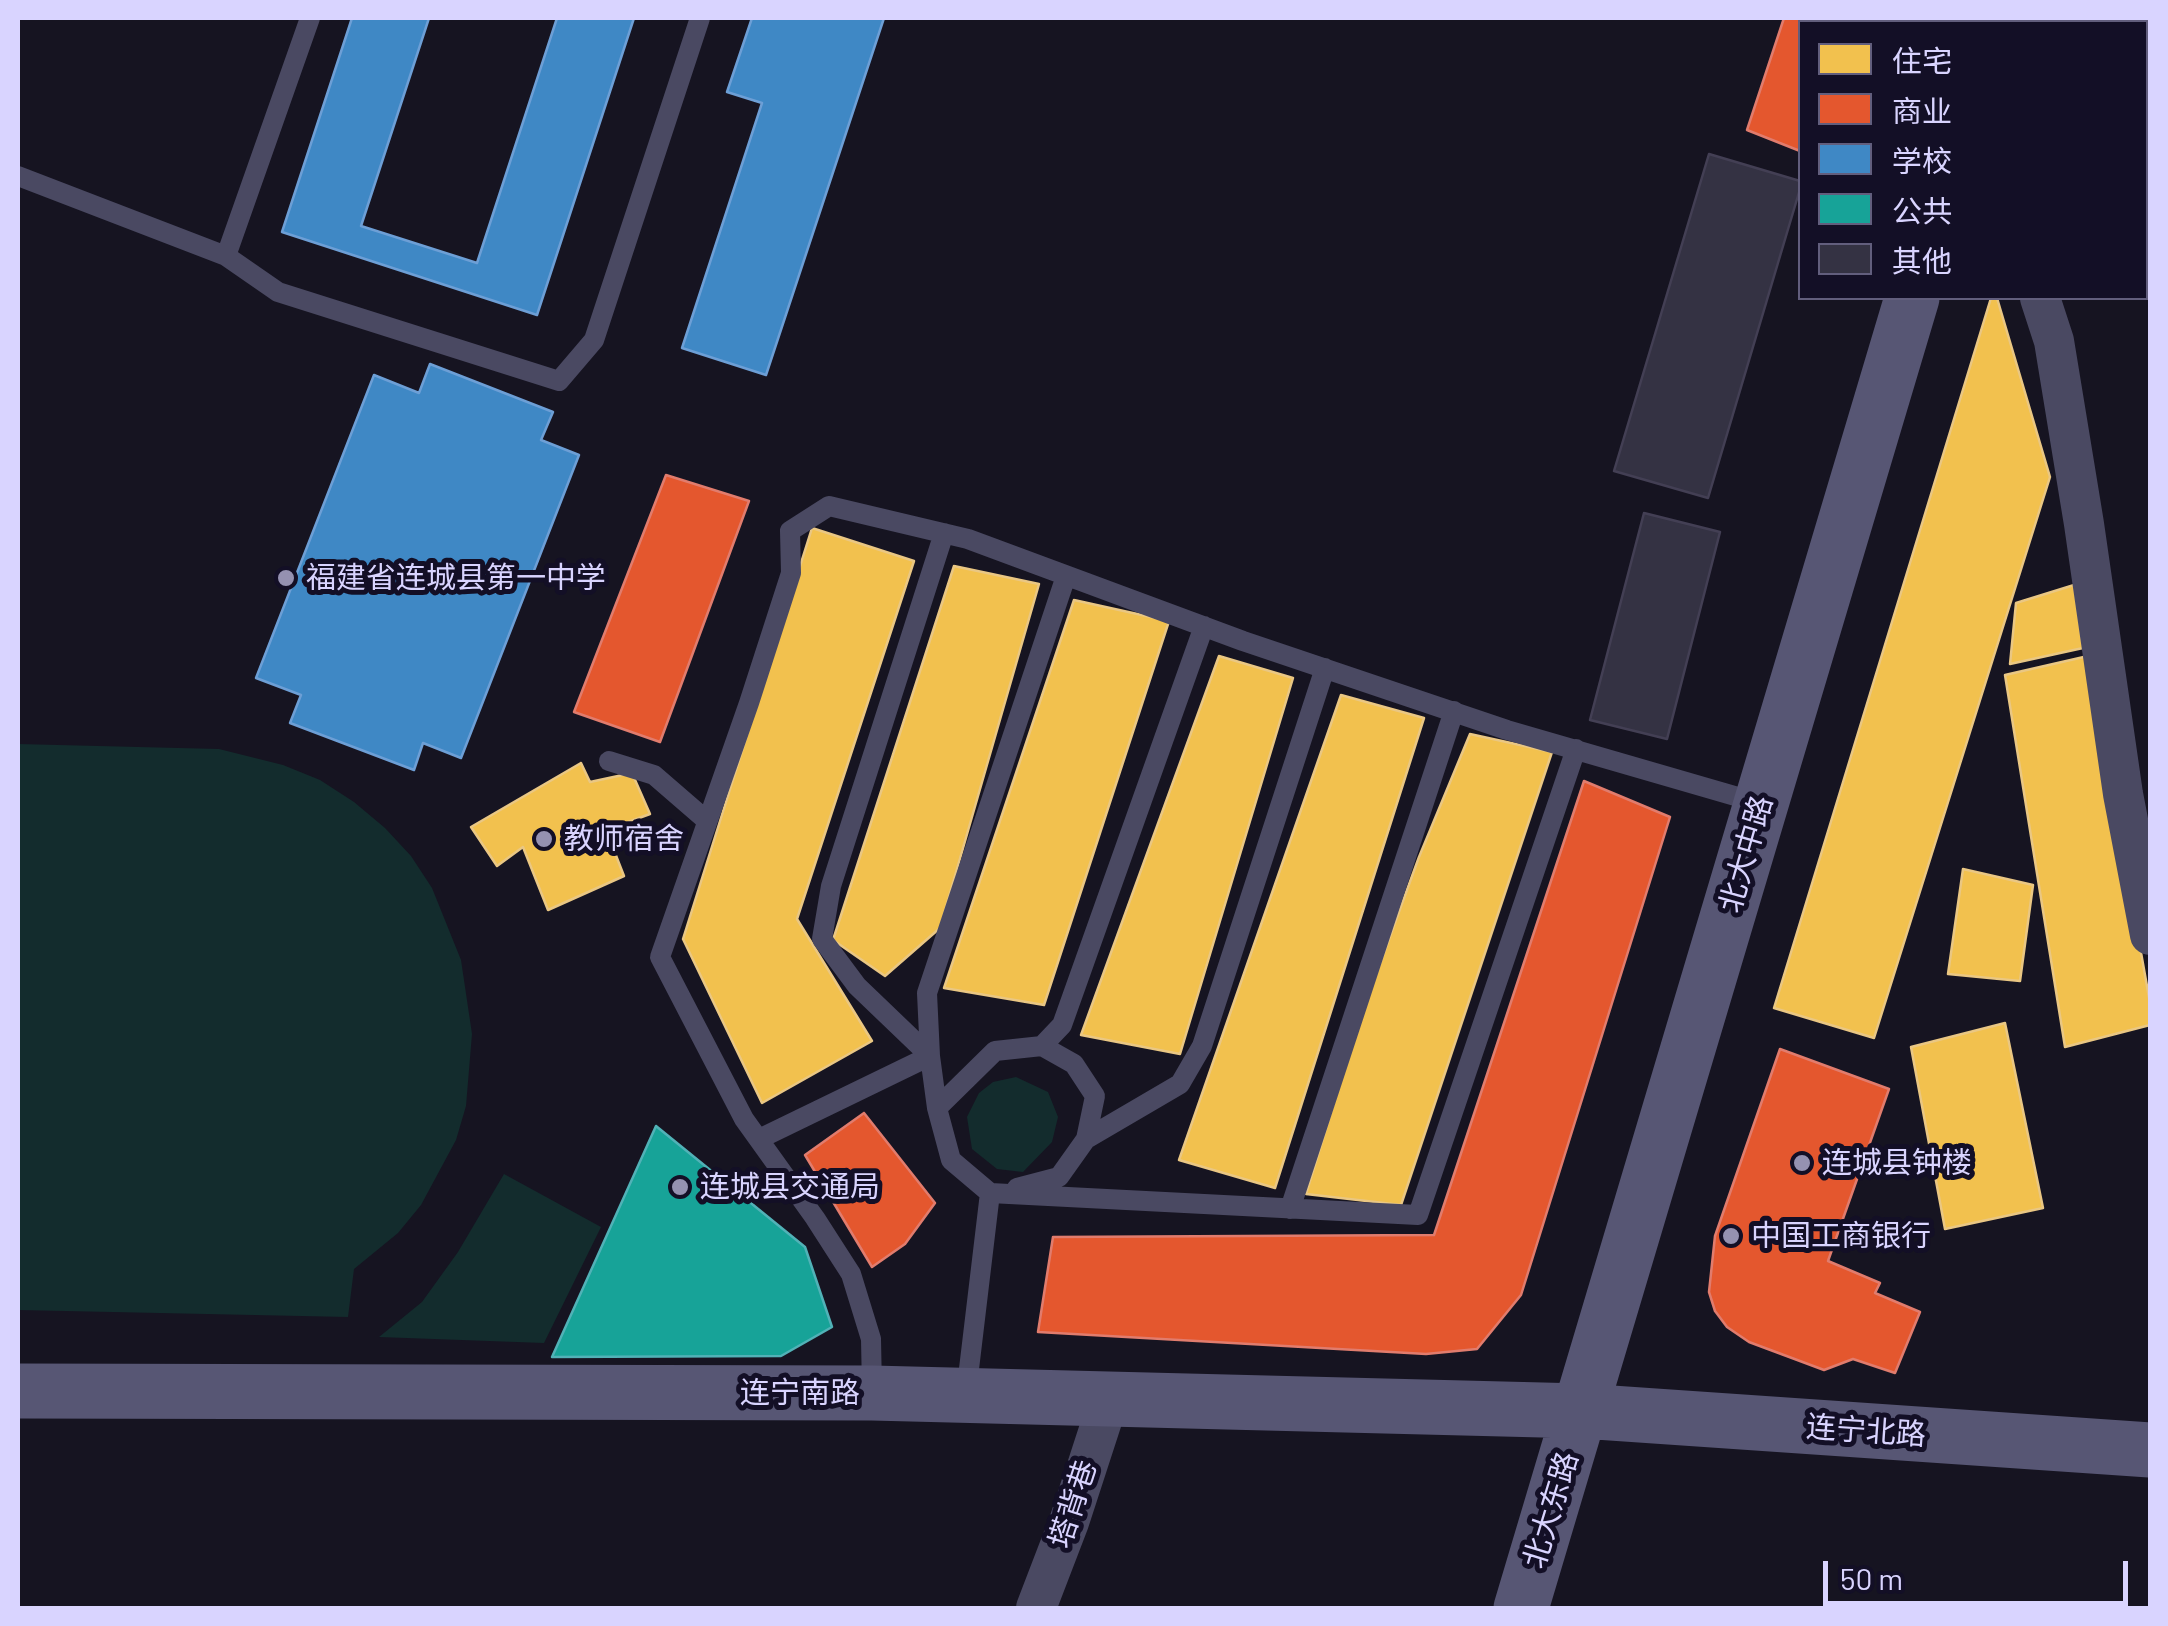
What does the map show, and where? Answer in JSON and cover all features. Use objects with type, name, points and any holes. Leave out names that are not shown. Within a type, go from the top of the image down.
[{"type":"street","name":"北大中路","points":[[1582,1410],[1911,300]]},
{"type":"street","points":[[2041,300],[2054,341],[2123,794],[2150,935]]},
{"type":"street","name":"连宁南路","points":[[18,1391],[872,1393],[1582,1410]]},
{"type":"street","name":"塔背巷","points":[[1036,1608],[1070,1522],[1109,1399]]},
{"type":"street","name":"连宁北路","points":[[1582,1410],[2150,1450]]},
{"type":"street","name":"北大东路","points":[[1521,1608],[1582,1410]]},
{"type":"lane","points":[[226,256],[310,18]]},
{"type":"lane","points":[[18,176],[226,256],[278,292],[559,381],[594,340],[700,18]]},
{"type":"lane","points":[[872,1393],[871,1339],[850,1274],[744,1119],[660,956],[791,573],[790,531],[829,506],[944,534],[1454,711],[1761,804]]},
{"type":"lane","points":[[930,1056],[857,986],[822,939],[831,886],[944,534]]},
{"type":"lane","points":[[1066,576],[927,994],[937,1108],[951,1160],[990,1193],[1418,1215],[1576,749]]},
{"type":"lane","points":[[1042,1046],[1062,1025],[1204,626]]},
{"type":"lane","points":[[1086,1139],[1180,1084],[1202,1046],[1324,668]]},
{"type":"lane","points":[[1290,1208],[1454,711]]},
{"type":"lane","points":[[608,762],[612,760],[654,775],[706,820]]},
{"type":"lane","points":[[937,1108],[995,1051],[1042,1046],[1074,1064],[1096,1096],[1086,1139],[1059,1176],[990,1193]]},
{"type":"lane","points":[[759,1139],[930,1056]]},
{"type":"lane","points":[[966,1396],[990,1193]]},
{"type":"green space","points":[[18,744],[219,749],[283,765],[320,780],[354,802],[411,856],[432,888],[461,960],[472,1034],[466,1106],[456,1140],[421,1205],[398,1233],[354,1269],[348,1317],[18,1310]]},
{"type":"green space","points":[[1016,1077],[1048,1092],[1058,1117],[1052,1142],[1023,1172],[997,1169],[972,1149],[967,1117],[979,1093],[993,1082]]},
{"type":"green space","points":[[504,1174],[601,1227],[544,1343],[379,1337],[422,1302],[458,1252]]},
{"type":"building: 住宅","points":[[2150,18],[2148,158],[2148,20],[2082,20]]},
{"type":"building: 住宅","points":[[1990,300],[1998,300],[2050,477],[1874,1038],[1774,1008]]},
{"type":"building: 住宅","points":[[812,528],[914,561],[797,919],[872,1041],[762,1103],[683,939]]},
{"type":"building: 住宅","points":[[954,566],[1039,584],[940,928],[885,976],[833,940]]},
{"type":"building: 住宅","points":[[2074,585],[2083,648],[2010,664],[2016,603]]},
{"type":"building: 住宅","points":[[1074,600],[1169,621],[1044,1005],[944,988]]},
{"type":"building: 住宅","points":[[1219,656],[1293,678],[1180,1054],[1081,1035]]},
{"type":"building: 住宅","points":[[2088,656],[2150,1003],[2150,1025],[2065,1047],[2005,675]]},
{"type":"building: 住宅","points":[[1341,695],[1424,718],[1275,1188],[1179,1160]]},
{"type":"building: 住宅","points":[[1470,734],[1552,752],[1401,1205],[1306,1194],[1358,1024],[1419,857]]},
{"type":"building: 住宅","name":"教师宿舍","points":[[581,763],[590,782],[632,773],[650,814],[606,830],[624,876],[548,910],[523,847],[497,866],[471,827]]},
{"type":"building: 住宅","points":[[1963,869],[2033,885],[2020,981],[1948,974]]},
{"type":"building: 住宅","points":[[2005,1023],[2043,1208],[1945,1229],[1911,1047]]},
{"type":"building: 商业","points":[[1784,18],[1879,18],[1798,20],[1798,150],[1747,130]]},
{"type":"building: 商业","points":[[666,475],[749,501],[660,742],[574,712]]},
{"type":"building: 商业","points":[[1584,781],[1670,817],[1521,1295],[1477,1349],[1426,1354],[1038,1332],[1053,1237],[1434,1235]]},
{"type":"building: 商业","name":"连城县钟楼","points":[[1780,1049],[1889,1089],[1828,1261],[1880,1283],[1875,1293],[1920,1312],[1895,1373],[1853,1359],[1824,1370],[1749,1342],[1727,1327],[1715,1311],[1709,1292],[1715,1236]]},
{"type":"building: 商业","points":[[864,1113],[935,1203],[905,1244],[872,1267],[805,1155]]},
{"type":"building: 学校","points":[[352,18],[429,18],[361,226],[477,263],[557,18],[634,18],[537,315],[282,232]]},
{"type":"building: 学校","points":[[752,18],[884,18],[766,375],[682,348],[762,103],[727,92]]},
{"type":"building: 学校","points":[[430,364],[553,412],[541,440],[579,455],[461,758],[423,743],[414,770],[290,723],[301,695],[256,678],[374,375],[419,393]]},
{"type":"building: 公共","name":"连城县交通局","points":[[656,1126],[805,1247],[832,1327],[781,1356],[552,1357]]},
{"type":"building: 其他","points":[[1709,154],[1798,180],[1798,196],[1708,498],[1614,471]]},
{"type":"building: 其他","points":[[1644,513],[1720,532],[1667,739],[1590,720]]},
{"type":"place","name":"福建省连城县第一中学","points":[[286,578]]},
{"type":"place","name":"教师宿舍","points":[[544,839]]},
{"type":"place","name":"连城县钟楼","points":[[1802,1163]]},
{"type":"place","name":"连城县交通局","points":[[680,1187]]},
{"type":"place","name":"中国工商银行","points":[[1731,1236]]}]
